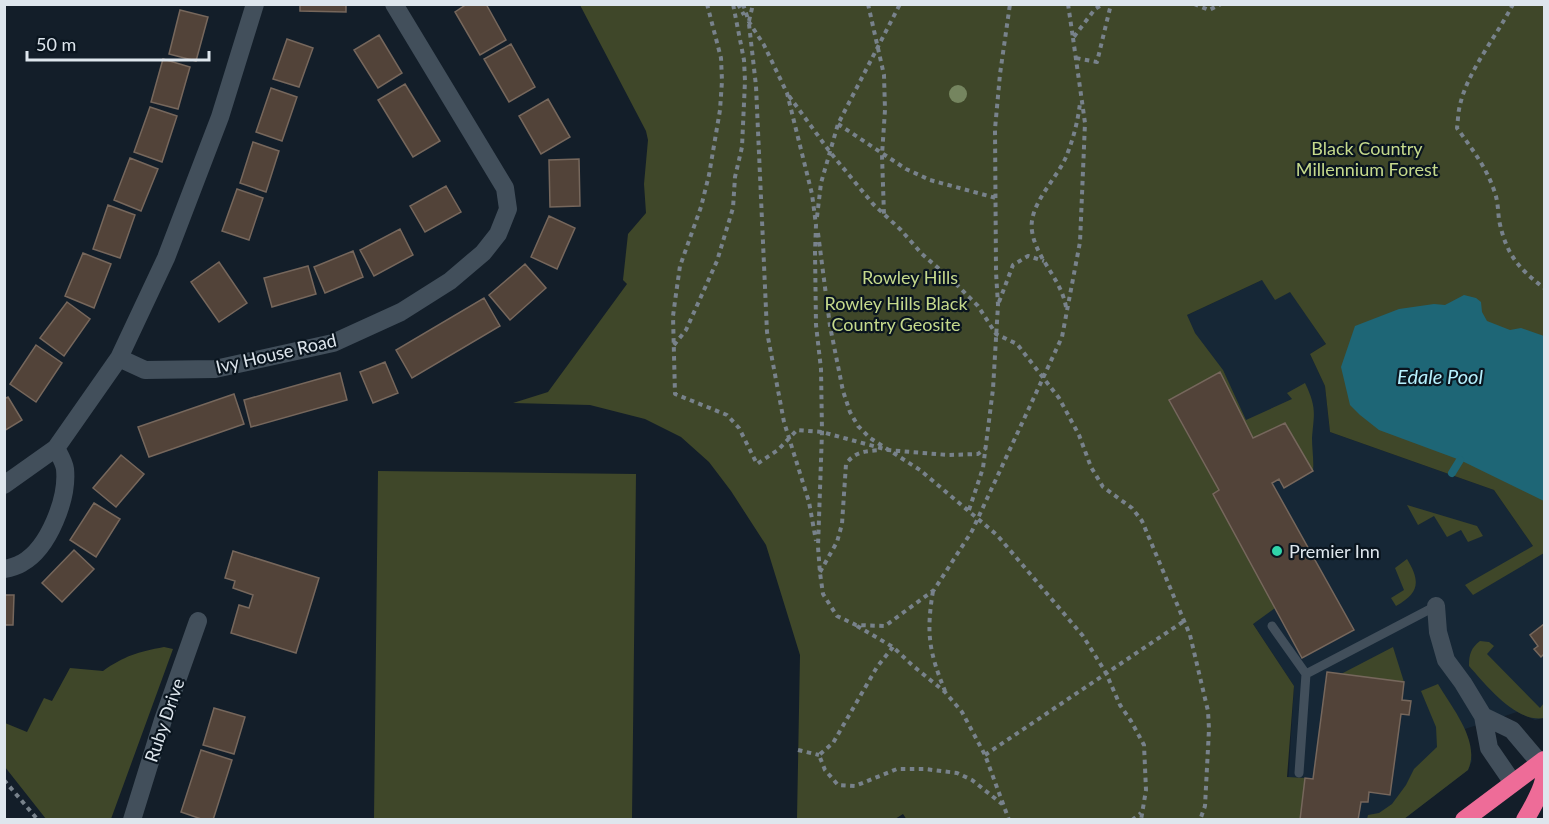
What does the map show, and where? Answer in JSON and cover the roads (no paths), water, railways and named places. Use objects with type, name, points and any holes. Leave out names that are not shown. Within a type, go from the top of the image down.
[{"type":"highway","points":[[1464,819],[1513,783],[1543,771]]},
{"type":"highway","points":[[1525,819],[1539,791],[1543,771]]},
{"type":"highway","points":[[1538,819],[1545,814]]},
{"type":"street","points":[[4,485],[56,447],[119,358],[175,237],[220,117],[255,4]]},
{"type":"street","name":"Ivy House Road","points":[[119,358],[146,370],[215,369],[333,343],[401,312],[450,281],[483,253],[498,234],[508,209],[506,188],[394,4]]},
{"type":"street","points":[[4,569],[23,563],[40,548],[56,519],[65,488],[65,467],[56,447]]},
{"type":"street","points":[[1436,606],[1438,632],[1446,660],[1464,683],[1483,716],[1489,748],[1513,783]]},
{"type":"street","name":"Ruby Drive","points":[[132,819],[163,720],[198,621]]},
{"type":"street","points":[[1483,716],[1512,730],[1543,771]]},
{"type":"lane","points":[[1306,674],[1436,606]]},
{"type":"lane","points":[[1272,626],[1306,674],[1299,773]]},
{"type":"water","name":"Edale Pool","points":[[1464,295],[1481,302],[1482,312],[1487,321],[1510,330],[1521,328],[1544,336],[1544,501],[1460,460],[1379,430],[1350,405],[1341,367],[1355,326],[1399,309],[1434,304],[1445,305]]},
{"type":"waterway","points":[[1452,473],[1460,460]]},
{"type":"place","name":"Premier Inn","points":[[1277,551]]},
{"type":"park label","name":"Black Country Millennium Forest","points":[[1367,158]]},
{"type":"park label","name":"Rowley Hills","points":[[910,277]]},
{"type":"park label","name":"Rowley Hills Black Country Geosite","points":[[896,313]]}]
